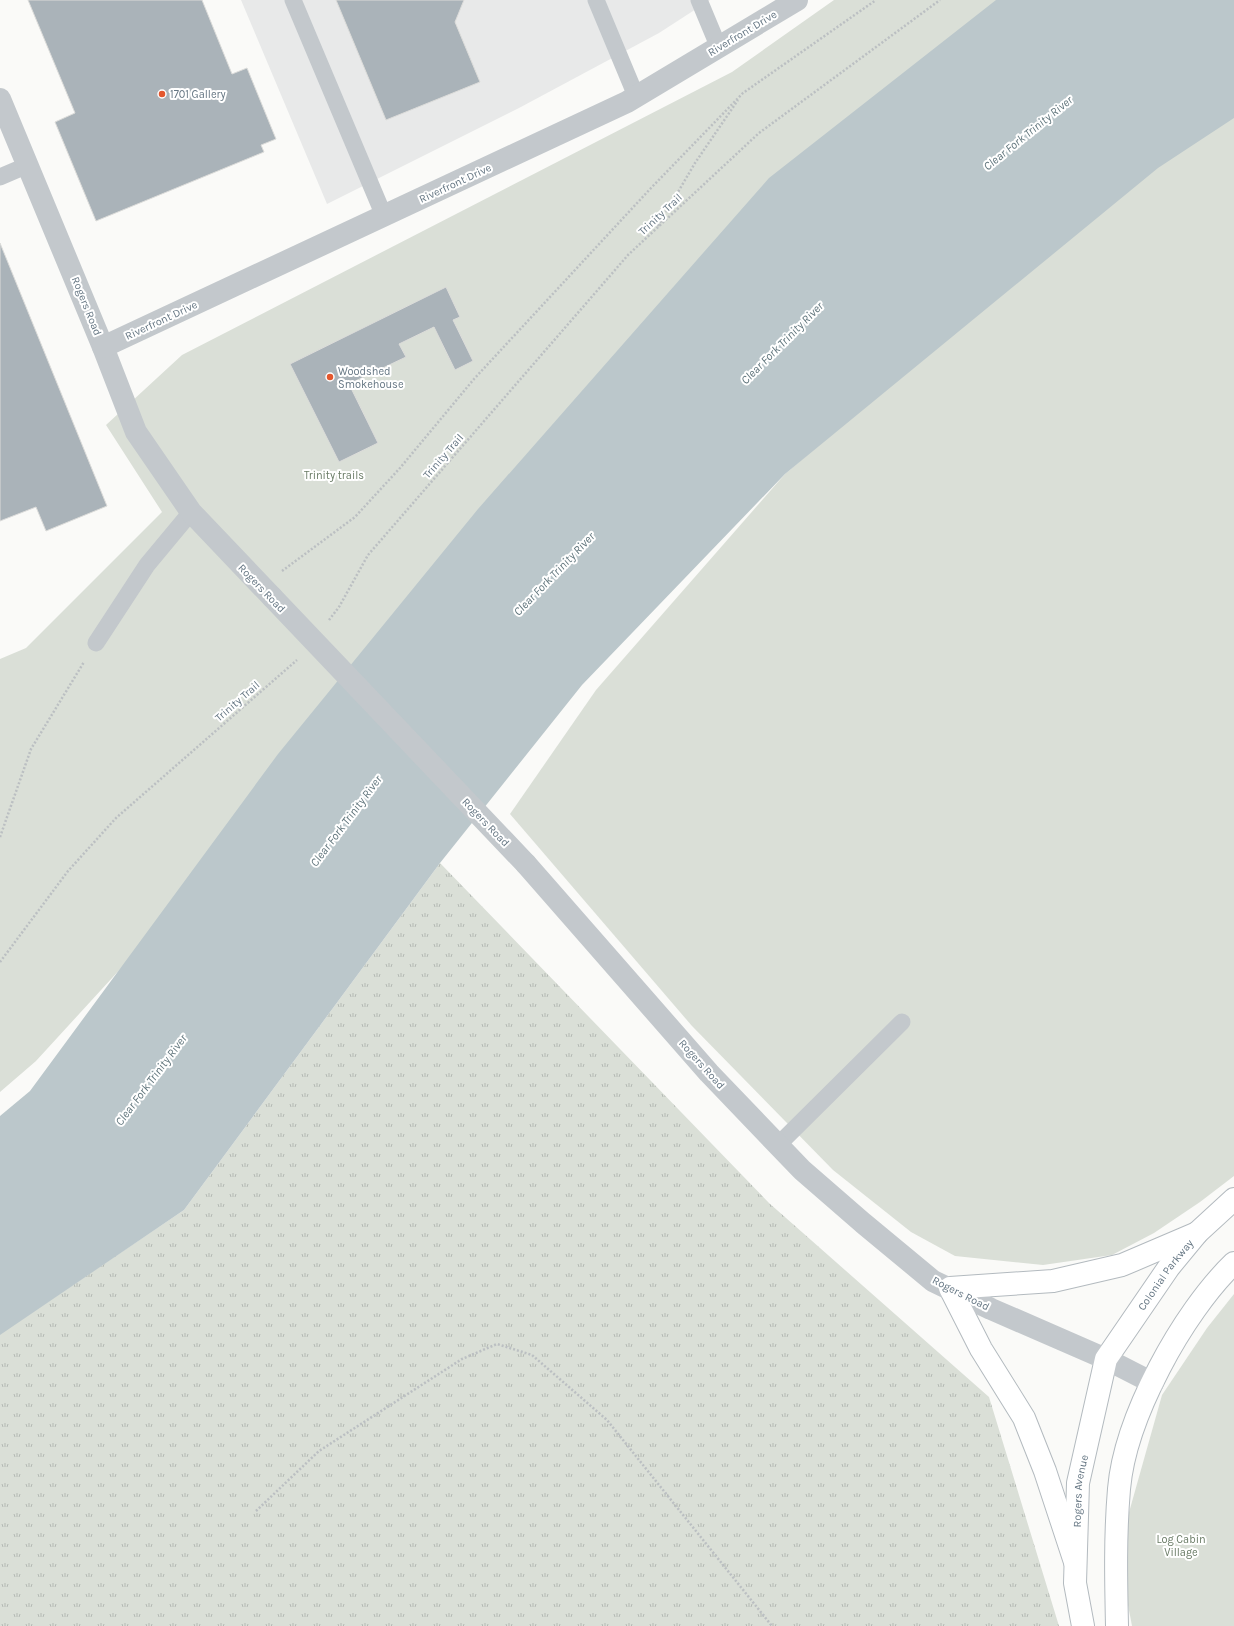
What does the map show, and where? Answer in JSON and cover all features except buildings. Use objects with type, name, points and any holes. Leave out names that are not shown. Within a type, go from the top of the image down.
[{"type":"street","name":"Riverfront Drive","points":[[103,346],[384,216],[636,96],[719,48],[797,0]]},
{"type":"street","name":"Rogers Road","points":[[0,99],[103,346],[136,432],[191,512],[526,864],[709,1073],[802,1170],[933,1281],[991,1309],[1106,1359],[1153,1383]]},
{"type":"street","name":"Colonial Parkway","points":[[1106,1359],[1169,1267],[1197,1233],[1234,1199]]},
{"type":"street","points":[[1075,1562],[1045,1471],[1024,1418],[981,1349],[950,1288],[1053,1281],[1122,1264],[1197,1233]]},
{"type":"street","points":[[1117,1626],[1119,1488],[1131,1431],[1170,1345],[1219,1277],[1234,1263]]},
{"type":"street","name":"Rogers Avenue","points":[[1083,1626],[1075,1583],[1078,1483],[1106,1359]]},
{"type":"lane","points":[[293,0],[384,216]]},
{"type":"lane","points":[[596,0],[636,96]]},
{"type":"lane","points":[[698,0],[719,48]]},
{"type":"lane","points":[[0,177],[28,165]]},
{"type":"lane","points":[[96,643],[147,565],[191,512]]},
{"type":"lane","points":[[778,1145],[902,1022]]},
{"type":"path","points":[[265,590],[290,567],[355,517],[400,468],[474,379],[651,188],[743,93],[876,0]]},
{"type":"path","name":"Trinity Trail","points":[[324,626],[339,607],[368,555],[628,255],[759,133],[940,0]]},
{"type":"path","points":[[656,229],[695,164],[743,93]]},
{"type":"path","points":[[0,837],[31,749],[96,643]]},
{"type":"path","name":"Trinity Trail","points":[[0,962],[68,871],[116,818],[238,710],[295,663],[300,657]]},
{"type":"path","points":[[256,1511],[319,1451],[462,1359],[497,1344],[532,1355],[607,1420],[772,1626]]},
{"type":"shaded area","points":[[241,0],[710,0],[659,33],[519,108],[327,204]]},
{"type":"green space","name":"Trinity trails","points":[[834,0],[1008,0],[36,1061],[0,1092],[0,659],[26,648],[162,512],[106,425],[182,355],[732,72]]},
{"type":"green space","points":[[1234,111],[1234,1176],[1200,1202],[1154,1233],[1112,1255],[1043,1265],[955,1256],[911,1232],[833,1170],[692,1026],[510,814],[596,690],[785,474],[1151,161]]},
{"type":"green space","points":[[440,863],[769,1203],[989,1397],[1059,1626],[0,1626],[0,1334],[184,1210]]},
{"type":"green space","name":"Log Cabin Village","points":[[1234,1294],[1234,1626],[1132,1626],[1128,1605],[1126,1523],[1162,1395],[1207,1328]]},
{"type":"water","name":"Clear Fork Trinity River","points":[[996,0],[1234,0],[1234,118],[1158,168],[785,474],[582,685],[440,863],[184,1210],[0,1335],[0,1116],[30,1091],[278,754],[478,509],[769,178]]},
{"type":"place","name":"1701 Gallery","points":[[162,94]]},
{"type":"place","name":"Woodshed Smokehouse","points":[[330,377]]}]
